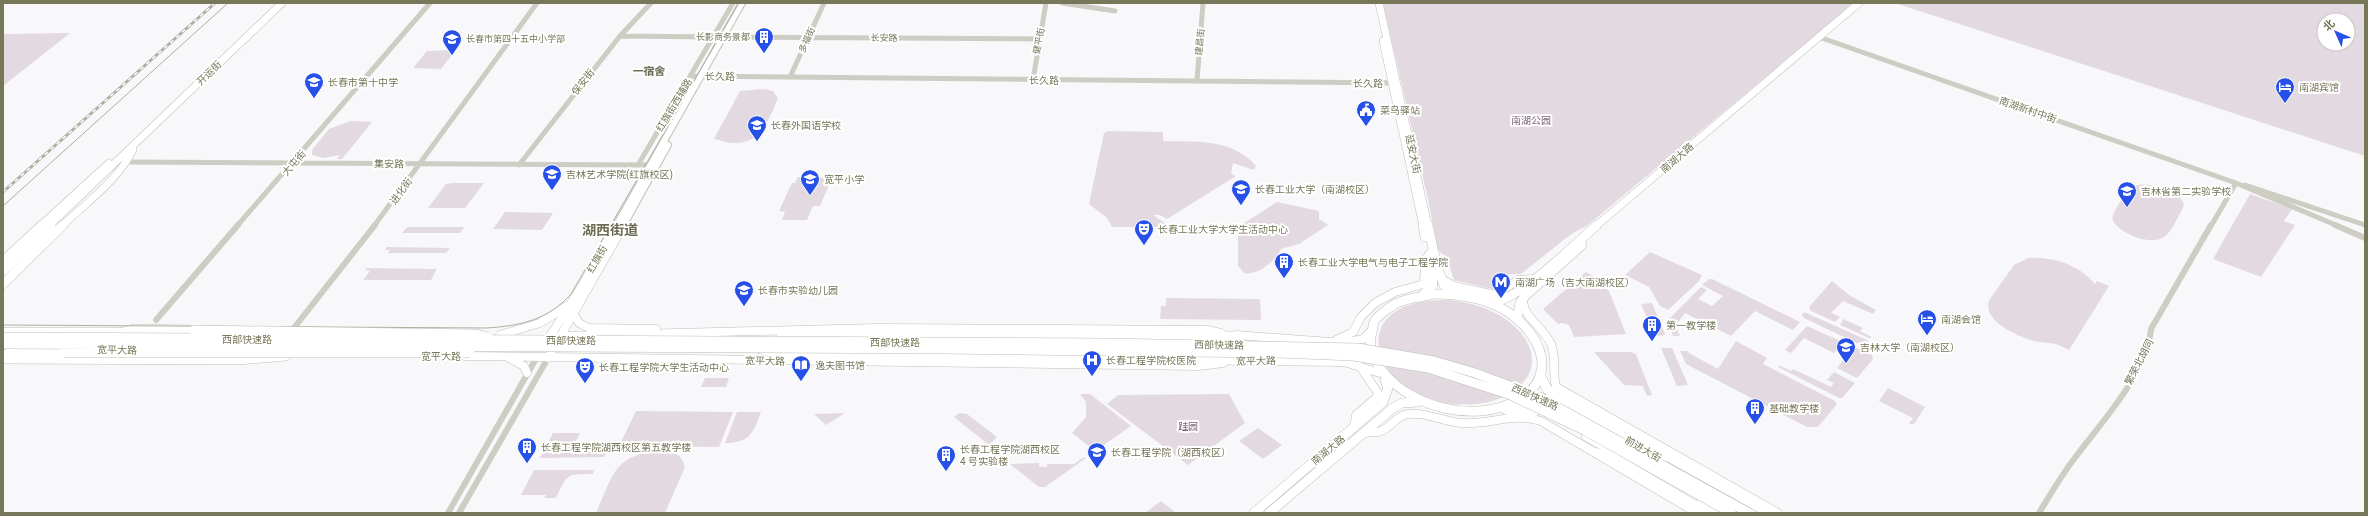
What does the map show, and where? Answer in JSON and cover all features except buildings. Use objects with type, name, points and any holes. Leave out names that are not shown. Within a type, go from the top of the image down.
[{"type":"main road","name":"开运街","points":[[3,271],[282,3]]},
{"type":"main road","name":"红旗街","points":[[726,37],[742,3]]},
{"type":"main road","name":"红旗街","points":[[548,358],[574,315],[704,76],[726,37],[748,3]]},
{"type":"main road","name":"延安大街","points":[[1374,3],[1395,83],[1439,277]]},
{"type":"main road","name":"延安大街","points":[[1379,3],[1429,254],[1433,285],[1432,290],[1423,296]]},
{"type":"main road","name":"南湖大路","points":[[1523,299],[1822,38],[1859,3]]},
{"type":"main road","name":"南湖大路","points":[[1490,303],[1502,302],[1534,279],[1822,38],[1866,3]]},
{"type":"main road","name":"红旗街","points":[[537,357],[704,76]]},
{"type":"main road","name":"开运街","points":[[3,283],[127,162],[136,143]]},
{"type":"main road","name":"开运街","points":[[3,261],[89,181],[136,143]]},
{"type":"main road","points":[[1328,342],[1350,336],[1366,310],[1379,300],[1395,292],[1424,284],[1426,277],[1423,265],[1429,254]]},
{"type":"main road","points":[[1439,277],[1454,286],[1495,295],[1518,280],[1534,279]]},
{"type":"main road","points":[[1439,277],[1444,285],[1460,295]]},
{"type":"main road","points":[[1460,295],[1490,303],[1517,319],[1531,332],[1538,344],[1542,356],[1540,374],[1534,385],[1524,395],[1500,407],[1458,411],[1421,402],[1405,394],[1382,376],[1370,355],[1369,342],[1371,331],[1377,320],[1391,307],[1404,301],[1423,296],[1460,295]]},
{"type":"main road","points":[[1517,319],[1517,310],[1523,299]]},
{"type":"main road","name":"前进大街","points":[[1523,299],[1523,309],[1543,329],[1551,344],[1556,365],[1554,383],[1562,390],[1778,513]]},
{"type":"main road","points":[[123,332],[134,329],[476,334],[498,338],[543,321],[571,302]]},
{"type":"main road","points":[[574,315],[579,323],[589,328],[674,329],[692,333]]},
{"type":"main road","name":"宽平大路","points":[[3,332],[123,332],[131,335],[287,335],[498,338],[877,328],[1207,330],[1240,336],[1328,342],[1353,342],[1363,339],[1371,331]]},
{"type":"main road","points":[[760,345],[790,337],[863,334],[1240,336]]},
{"type":"main road","name":"西部快速路","points":[[3,337],[498,338],[760,345],[1337,354],[1379,358],[1429,368],[1463,377],[1534,404],[1579,427],[1731,513]]},
{"type":"main road","name":"西部快速路","points":[[3,344],[518,347],[760,345],[1337,346],[1405,355],[1475,373],[1539,397],[1749,513]]},
{"type":"main road","points":[[760,345],[785,356],[1236,360]]},
{"type":"main road","points":[[3,353],[481,352],[518,347]]},
{"type":"main road","name":"宽平大路","points":[[3,349],[548,358],[1199,366],[1236,360],[1355,364],[1382,376]]},
{"type":"main road","points":[[3,358],[246,360],[312,353]]},
{"type":"main road","points":[[499,356],[520,362],[524,366],[527,373]]},
{"type":"main road","points":[[1354,428],[1356,415],[1376,398],[1378,393],[1363,369],[1355,364]]},
{"type":"main road","name":"前进大街","points":[[1540,374],[1547,389],[1564,404],[1756,513]]},
{"type":"main road","name":"南湖大路","points":[[1254,513],[1354,428],[1386,396],[1388,388],[1382,376]]},
{"type":"main road","points":[[1547,389],[1769,513]]},
{"type":"main road","name":"南湖大路","points":[[1269,513],[1363,433],[1402,403],[1421,402]]},
{"type":"main road","name":"前进大街","points":[[1500,407],[1520,406],[1546,414],[1722,513]]},
{"type":"main road","points":[[1500,407],[1536,419],[1697,513]]},
{"type":"main road","points":[[1363,433],[1381,431],[1396,419],[1412,414],[1464,424],[1483,423],[1515,415],[1536,419]]},
{"type":"main road","points":[[1602,446],[1618,460],[1708,513]]},
{"type":"main road","points":[[1594,452],[1618,460]]},
{"type":"street","name":"大屯街","points":[[156,320],[430,3]]},
{"type":"street","name":"进化街","points":[[287,335],[380,219],[537,3]]},
{"type":"street","name":"保安街","points":[[519,164],[620,36],[651,3]]},
{"type":"street","name":"红旗街西辅路","points":[[638,165],[733,3]]},
{"type":"street","name":"多福街","points":[[790,77],[824,3]]},
{"type":"street","name":"健平街","points":[[1033,80],[1046,3]]},
{"type":"street","points":[[1062,3],[1115,11]]},
{"type":"street","name":"建昌街","points":[[1197,81],[1203,3]]},
{"type":"street","name":"长安路","points":[[620,36],[1039,39]]},
{"type":"street","name":"南湖新村中街","points":[[1822,38],[2236,183],[2365,238]]},
{"type":"street","name":"长久路","points":[[691,76],[1395,83]]},
{"type":"street","name":"集安路","points":[[127,162],[651,165]]},
{"type":"street","name":"南湖新村中街","points":[[2236,183],[2251,186],[2365,225]]},
{"type":"street","name":"繁荣北胡同","points":[[2040,513],[2072,460],[2108,414],[2129,383],[2152,339],[2151,329],[2236,183]]},
{"type":"street","points":[[3,358],[142,357],[178,351]]},
{"type":"street","name":"红旗街","points":[[448,513],[537,357]]},
{"type":"street","name":"红旗街","points":[[458,513],[548,358]]},
{"type":"green space","name":"南湖公园","points":[[1383,3],[1854,3],[1588,225],[1570,235],[1521,274],[1510,274],[1496,289],[1492,289],[1454,280],[1447,258],[1438,250],[1427,195]]},
{"type":"green space","name":"南湖宾馆","points":[[1895,3],[2365,3],[2365,156]]},
{"type":"green space","points":[[70,33],[3,86],[3,34]]},
{"type":"green space","points":[[455,47],[458,47],[441,69],[413,68],[427,51],[453,50]]},
{"type":"green space","points":[[764,89],[773,91],[778,98],[771,115],[762,130],[757,135],[742,143],[730,143],[714,139],[740,91]]},
{"type":"green space","points":[[351,121],[372,122],[342,159],[337,159],[340,155],[324,158],[312,155],[312,150],[329,129]]},
{"type":"green space","points":[[1108,131],[1163,132],[1163,141],[1213,143],[1236,150],[1256,166],[1254,170],[1233,163],[1231,174],[1236,176],[1167,219],[1160,215],[1153,215],[1168,225],[1166,227],[1112,227],[1107,218],[1089,204],[1104,133]]},
{"type":"green space","points":[[798,177],[832,178],[820,206],[813,206],[807,220],[782,220],[785,212],[779,211],[792,183],[795,183]]},
{"type":"green space","points":[[484,183],[465,208],[428,208],[446,184]]},
{"type":"green space","points":[[2138,185],[2150,185],[2164,188],[2176,194],[2184,203],[2183,208],[2172,228],[2164,237],[2151,240],[2136,237],[2122,230],[2113,221],[2114,212],[2125,195]]},
{"type":"green space","points":[[2250,194],[2292,209],[2284,221],[2295,225],[2261,277],[2213,259]]},
{"type":"green space","points":[[1277,202],[1319,211],[1319,219],[1328,225],[1299,244],[1281,249],[1266,267],[1255,272],[1244,273],[1238,266],[1238,227]]},
{"type":"green space","points":[[505,212],[553,213],[542,230],[493,229]]},
{"type":"green space","points":[[407,227],[464,227],[460,233],[402,233]]},
{"type":"green space","points":[[387,247],[450,248],[446,253],[388,253],[390,250],[385,250]]},
{"type":"green space","points":[[1650,252],[1702,275],[1699,281],[1668,310],[1660,306],[1649,287],[1625,275]]},
{"type":"green space","points":[[2028,258],[2056,260],[2065,263],[2082,272],[2095,284],[2097,281],[2109,286],[2069,350],[2057,344],[2037,342],[2019,336],[2002,326],[1990,314],[1988,307],[1990,299],[2014,265]]},
{"type":"green space","points":[[367,268],[437,268],[431,280],[363,280],[370,271],[365,270]]},
{"type":"green space","points":[[1586,272],[1596,278],[1596,288],[1606,288],[1609,291],[1626,334],[1574,337],[1569,325],[1562,323],[1558,324],[1543,309]]},
{"type":"green space","points":[[1709,279],[1712,279],[1800,322],[1793,330],[1755,311],[1731,336],[1685,313],[1675,326],[1680,336],[1673,336],[1667,321],[1701,287],[1707,290],[1698,299],[1712,306],[1723,296],[1702,285]]},
{"type":"green space","points":[[1832,281],[1849,295],[1876,310],[1873,314],[1843,301],[1831,313],[1840,317],[1835,322],[1811,311],[1809,307]]},
{"type":"green space","points":[[1166,298],[1260,299],[1261,320],[1160,319],[1161,306],[1166,306]]},
{"type":"green space","points":[[1450,300],[1470,303],[1497,314],[1506,319],[1520,332],[1529,346],[1532,359],[1530,371],[1524,381],[1515,390],[1490,402],[1476,404],[1441,402],[1413,391],[1392,374],[1380,354],[1379,334],[1390,316],[1413,304]]},
{"type":"green space","points":[[1652,303],[1665,335],[1655,336],[1641,304]]},
{"type":"green space","points":[[1804,312],[1867,340],[1869,343],[1866,346],[1861,345],[1804,318],[1802,315]]},
{"type":"green space","points":[[1843,319],[1863,328],[1860,331],[1872,337],[1869,338],[1840,325]]},
{"type":"green space","points":[[1807,326],[1872,355],[1873,359],[1857,378],[1837,368],[1847,356],[1837,350],[1834,353],[1804,338],[1791,353],[1785,350]]},
{"type":"green space","points":[[1736,341],[1767,358],[1763,364],[1835,401],[1837,404],[1818,427],[1807,427],[1686,364],[1680,351],[1687,351],[1718,369]]},
{"type":"green space","points":[[1661,348],[1672,348],[1688,385],[1677,386]]},
{"type":"green space","points":[[1594,352],[1631,352],[1636,354],[1652,395],[1647,396],[1643,386],[1624,385]]},
{"type":"green space","points":[[1780,366],[1791,371],[1793,369],[1831,387],[1834,383],[1827,380],[1834,372],[1855,383],[1842,398],[1839,398],[1778,367]]},
{"type":"green space","points":[[705,378],[729,378],[726,387],[701,387]]},
{"type":"green space","points":[[1888,388],[1925,407],[1914,424],[1909,424],[1913,418],[1879,401]]},
{"type":"green space","points":[[1080,394],[1090,394],[1131,426],[1095,451],[1072,433],[1086,417],[1086,402]]},
{"type":"green space","name":"跬园","points":[[1229,394],[1245,423],[1188,465],[1107,404],[1118,395]]},
{"type":"green space","points":[[636,411],[733,412],[719,447],[619,446]]},
{"type":"green space","points":[[737,412],[761,412],[756,426],[745,439],[733,443],[725,443]]},
{"type":"green space","points":[[845,413],[826,425],[814,414]]},
{"type":"green space","points":[[959,413],[967,414],[997,437],[989,445],[954,417]]},
{"type":"green space","points":[[1258,428],[1282,445],[1263,459],[1239,441]]},
{"type":"green space","points":[[553,433],[580,433],[571,452],[607,452],[604,457],[540,458]]},
{"type":"green space","points":[[662,450],[677,454],[682,459],[685,467],[665,513],[596,513],[612,477],[624,462],[634,456]]},
{"type":"green space","points":[[1084,457],[1086,458],[1045,487],[1039,487],[1010,464],[1039,463],[1039,467],[1047,467],[1047,464],[1074,464]]},
{"type":"green space","points":[[534,470],[594,470],[593,474],[577,474],[568,477],[556,498],[544,498],[546,495],[521,495]]},
{"type":"green space","points":[[1161,501],[1176,513],[1145,513]]},
{"type":"tram line","points":[[3,206],[228,3]]},
{"type":"tram line","points":[[3,325],[486,328],[510,326],[543,316],[562,303],[571,294],[739,3]]},
{"type":"railway","points":[[3,192],[215,3]]},
{"type":"place","name":"长影商务景都","points":[[764,54]]},
{"type":"place","name":"长春市第四十五中小学部","points":[[452,56]]},
{"type":"place","name":"长春市第十中学","points":[[314,99]]},
{"type":"place","name":"南湖宾馆","points":[[2285,104]]},
{"type":"place","name":"菜鸟驿站","points":[[1366,127]]},
{"type":"place","name":"长春外国语学校","points":[[757,142]]},
{"type":"place","name":"吉林艺术学院(红旗校区)","points":[[552,191]]},
{"type":"place","name":"宽平小学","points":[[810,196]]},
{"type":"place","name":"长春工业大学（南湖校区）","points":[[1241,206]]},
{"type":"place","name":"吉林省第二实验学校","points":[[2127,208]]},
{"type":"place","name":"长春工业大学大学生活动中心","points":[[1144,246]]},
{"type":"place","name":"长春工业大学电气与电子工程学院","points":[[1284,279]]},
{"type":"place","name":"南湖广场（吉大南湖校区）","points":[[1501,299]]},
{"type":"place","name":"长春市实验幼儿园","points":[[744,307]]},
{"type":"place","name":"南湖会馆","points":[[1927,336]]},
{"type":"place","name":"第一教学楼","points":[[1652,342]]},
{"type":"place","name":"吉林大学（南湖校区）","points":[[1846,364]]},
{"type":"place","name":"长春工程学院校医院","points":[[1092,377]]},
{"type":"place","name":"逸夫图书馆","points":[[801,382]]},
{"type":"place","name":"长春工程学院大学生活动中心","points":[[585,384]]},
{"type":"place","name":"基础教学楼","points":[[1755,425]]},
{"type":"place","name":"长春工程学院湖西校区第五教学楼","points":[[527,464]]},
{"type":"place","name":"长春工程学院（湖西校区）","points":[[1097,469]]},
{"type":"place","name":"长春工程学院湖西校区 4 号实验楼","points":[[946,472]]},
{"type":"district","name":"一宿舍","points":[[649,71]]},
{"type":"district","name":"湖西街道","points":[[610,230]]}]
